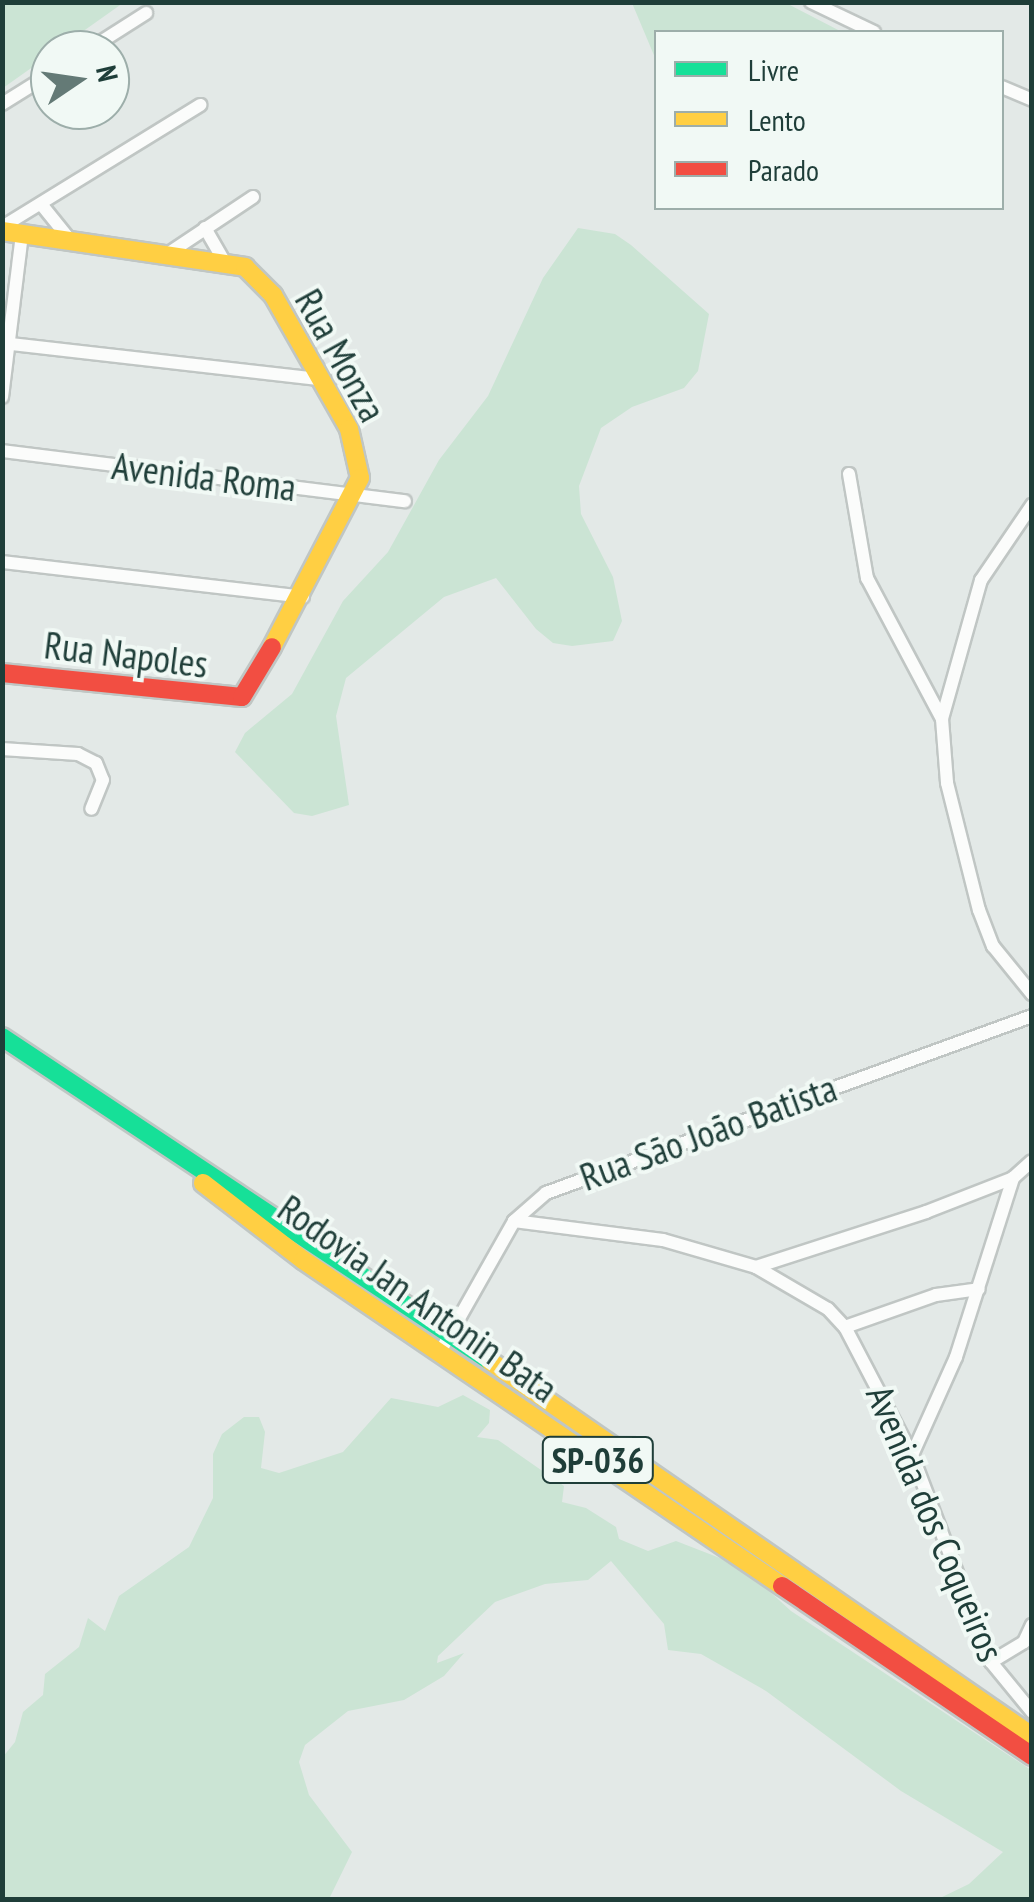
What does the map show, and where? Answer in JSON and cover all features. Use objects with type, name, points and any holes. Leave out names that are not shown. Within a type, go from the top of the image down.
[{"type":"main road","name":"Rua Monza","points":[[2,229],[22,235],[224,261],[245,268],[273,296],[356,448],[356,495],[303,598],[242,697]]},
{"type":"main road","name":"Rua Napoles","points":[[2,672],[242,697]]},
{"type":"main road","name":"Rodovia Jan Antonin Bata","points":[[2,1037],[172,1155],[450,1333],[1032,1736]]},
{"type":"main road","name":"Rodovia Jan Antonin Bata","points":[[172,1155],[248,1220],[1032,1756]]},
{"type":"street","points":[[811,2],[870,30]]},
{"type":"street","points":[[119,30],[146,13]]},
{"type":"street","points":[[2,104],[30,86]]},
{"type":"street","points":[[1004,87],[1032,100]]},
{"type":"street","points":[[2,229],[200,105]]},
{"type":"street","points":[[169,253],[254,197]]},
{"type":"street","points":[[41,204],[70,240]]},
{"type":"street","points":[[205,228],[224,261]]},
{"type":"street","points":[[2,397],[22,235]]},
{"type":"street","points":[[6,343],[319,379]]},
{"type":"street","name":"Avenida Roma","points":[[2,450],[405,501]]},
{"type":"street","points":[[849,474],[867,578],[942,719]]},
{"type":"street","points":[[1032,505],[981,580],[942,719],[947,783],[980,910],[993,946],[1032,994]]},
{"type":"street","points":[[2,562],[303,598]]},
{"type":"street","points":[[2,750],[78,754],[96,763],[103,780],[91,809]]},
{"type":"street","name":"Rua São João Batista","points":[[440,1352],[514,1221],[546,1192],[1032,1016]]},
{"type":"street","points":[[756,1267],[1013,1178],[1032,1162]]},
{"type":"street","points":[[912,1455],[980,1289],[1013,1178]]},
{"type":"street","name":"Avenida dos Coqueiros","points":[[514,1221],[627,1234],[756,1267],[802,1288],[845,1327],[912,1455],[991,1662],[1032,1712]]},
{"type":"street","points":[[845,1327],[936,1294],[980,1289]]},
{"type":"street","points":[[991,1662],[1024,1642],[1032,1624]]},
{"type":"green space","points":[[3,2],[123,2],[85,30],[30,30],[30,69],[3,88]]},
{"type":"green space","points":[[632,3],[786,3],[838,30],[654,30],[654,55]]},
{"type":"green space","points":[[578,228],[615,234],[709,314],[698,371],[684,388],[632,407],[601,428],[579,486],[581,514],[613,577],[622,621],[613,641],[572,646],[553,643],[536,629],[496,578],[444,597],[346,678],[336,716],[349,805],[312,816],[294,813],[235,752],[245,733],[292,694],[343,601],[388,552],[439,460],[488,396],[543,278]]},
{"type":"green space","points":[[463,1395],[490,1410],[489,1423],[477,1437],[498,1440],[564,1486],[562,1502],[586,1508],[616,1527],[619,1539],[648,1551],[676,1541],[743,1567],[791,1611],[1031,1770],[1031,1899],[938,1899],[969,1884],[1003,1852],[901,1791],[766,1691],[701,1654],[668,1650],[664,1624],[611,1561],[588,1580],[545,1584],[495,1602],[438,1656],[437,1663],[464,1653],[444,1676],[404,1700],[348,1711],[305,1745],[299,1762],[309,1795],[352,1852],[329,1899],[3,1899],[2,1758],[15,1742],[23,1712],[43,1695],[45,1674],[79,1647],[88,1618],[105,1631],[119,1596],[189,1547],[213,1498],[213,1454],[222,1434],[244,1417],[259,1417],[265,1432],[261,1468],[279,1473],[343,1452],[391,1398],[438,1407]]},
{"type":"traffic: fast","points":[[2,1037],[490,1361]]},
{"type":"traffic: slow","points":[[2,231],[245,267],[273,295],[349,429],[360,478],[272,647]]},
{"type":"traffic: slow","points":[[203,1183],[303,1260],[782,1586]]},
{"type":"traffic: slow","points":[[490,1361],[1032,1736]]},
{"type":"traffic: jam","points":[[2,673],[242,697],[272,647]]},
{"type":"traffic: jam","points":[[782,1586],[1032,1756]]}]
